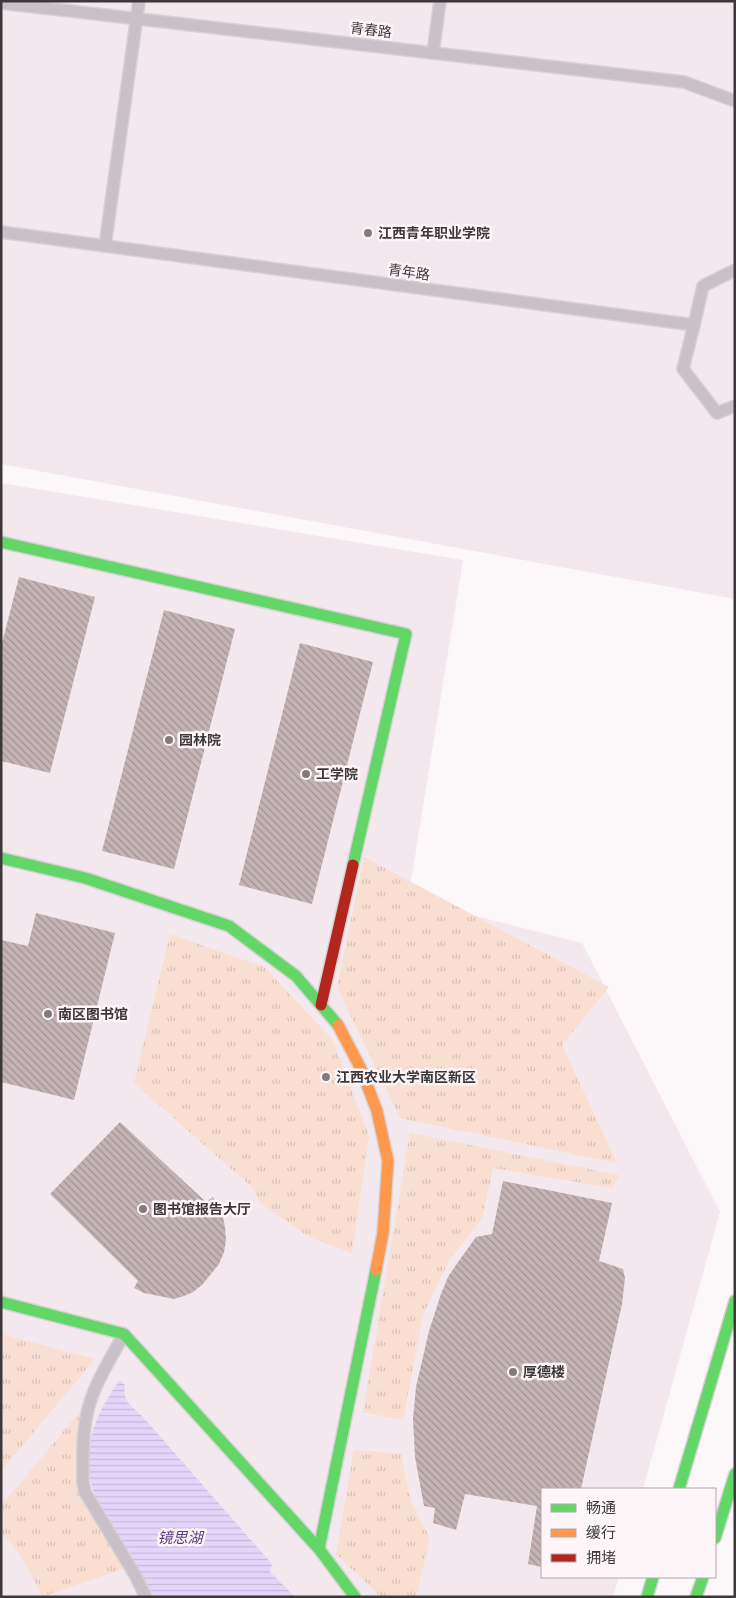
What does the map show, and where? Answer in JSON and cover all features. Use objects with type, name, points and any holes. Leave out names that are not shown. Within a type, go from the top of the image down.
[{"type":"street","points":[[1,542],[406,634],[321,1005]]},
{"type":"street","points":[[1,858],[85,878],[229,926],[296,976],[321,1005],[340,1028],[371,1092],[378,1111],[388,1161],[383,1233],[319,1549]]},
{"type":"street","points":[[679,1488],[735,1301]]},
{"type":"street","points":[[1,1302],[124,1334],[319,1549],[355,1597]]},
{"type":"street","points":[[716,1535],[735,1474]]},
{"type":"street","points":[[647,1597],[653,1578]]},
{"type":"street","points":[[696,1597],[703,1578]]},
{"type":"lane","points":[[105,246],[139,1]]},
{"type":"lane","points":[[433,53],[440,1]]},
{"type":"lane","name":"青春路","points":[[1,3],[684,82],[735,102]]},
{"type":"lane","name":"青年路","points":[[1,232],[694,325]]},
{"type":"lane","points":[[735,270],[703,286],[682,369],[717,413],[735,406]]},
{"type":"lane","points":[[124,1334],[97,1383],[87,1413],[84,1429],[83,1483],[84,1492],[135,1575],[146,1597]]},
{"type":"shaded area","name":"江西青年职业学院","points":[[1,1],[735,1],[735,599],[1,464]]},
{"type":"shaded area","name":"江西农业大学南区新区","points":[[1,483],[463,560],[408,899],[582,943],[720,1212],[643,1488],[541,1488],[541,1578],[619,1578],[613,1597],[1,1597]]},
{"type":"green space","points":[[364,857],[609,987],[562,1045],[617,1163],[400,1118],[337,987]]},
{"type":"green space","points":[[170,934],[264,967],[332,1039],[369,1136],[352,1253],[309,1237],[260,1203],[253,1188],[134,1083]]},
{"type":"green space","points":[[410,1133],[619,1175],[612,1188],[493,1168],[482,1219],[449,1260],[423,1315],[403,1420],[363,1412]]},
{"type":"green space","points":[[1,1334],[95,1359],[1,1471]]},
{"type":"green space","points":[[81,1410],[79,1492],[123,1569],[42,1597],[19,1554],[1,1532],[1,1506]]},
{"type":"green space","points":[[354,1450],[401,1454],[411,1502],[430,1538],[416,1597],[381,1597],[336,1554]]},
{"type":"water","name":"镜思湖","points":[[120,1380],[125,1385],[126,1400],[272,1564],[270,1572],[295,1597],[154,1597],[107,1522],[91,1484],[89,1449],[93,1432],[108,1397]]},
{"type":"building","points":[[19,577],[95,597],[50,773],[1,761],[1,647]]},
{"type":"building","name":"园林院","points":[[164,610],[235,629],[174,869],[102,851]]},
{"type":"building","name":"工学院","points":[[300,643],[373,662],[312,904],[239,885]]},
{"type":"building","name":"南区图书馆","points":[[36,913],[115,933],[74,1100],[1,1082],[1,940],[28,946]]},
{"type":"building","name":"图书馆报告大厅","points":[[120,1122],[206,1202],[213,1197],[222,1213],[226,1240],[219,1264],[202,1285],[184,1296],[174,1299],[144,1293],[134,1288],[138,1281],[50,1194]]},
{"type":"building","name":"厚德楼","points":[[503,1181],[612,1203],[599,1261],[623,1269],[625,1278],[622,1304],[581,1488],[541,1488],[541,1567],[528,1564],[537,1506],[465,1494],[456,1530],[433,1523],[435,1508],[424,1506],[415,1457],[413,1419],[416,1387],[429,1331],[441,1294],[448,1277],[476,1237],[492,1234]]},
{"type":"traffic: fast","points":[[1,542],[406,634],[353,865]]},
{"type":"traffic: fast","points":[[1,858],[85,878],[229,926],[296,976],[338,1025]]},
{"type":"traffic: fast","points":[[319,1549],[376,1270]]},
{"type":"traffic: fast","points":[[679,1488],[735,1301]]},
{"type":"traffic: fast","points":[[1,1302],[124,1334],[319,1549],[355,1597]]},
{"type":"traffic: fast","points":[[716,1535],[735,1474]]},
{"type":"traffic: fast","points":[[647,1597],[653,1578]]},
{"type":"traffic: fast","points":[[696,1597],[703,1578]]},
{"type":"traffic: slow","points":[[338,1025],[361,1069],[377,1111],[388,1161],[383,1233],[376,1270]]},
{"type":"traffic: jam","points":[[321,1005],[353,865]]},
{"type":"place","name":"江西青年职业学院","points":[[368,233]]},
{"type":"place","name":"园林院","points":[[169,740]]},
{"type":"place","name":"工学院","points":[[306,774]]},
{"type":"place","name":"南区图书馆","points":[[48,1014]]},
{"type":"place","name":"江西农业大学南区新区","points":[[326,1077]]},
{"type":"place","name":"图书馆报告大厅","points":[[143,1209]]},
{"type":"place","name":"厚德楼","points":[[513,1372]]}]
